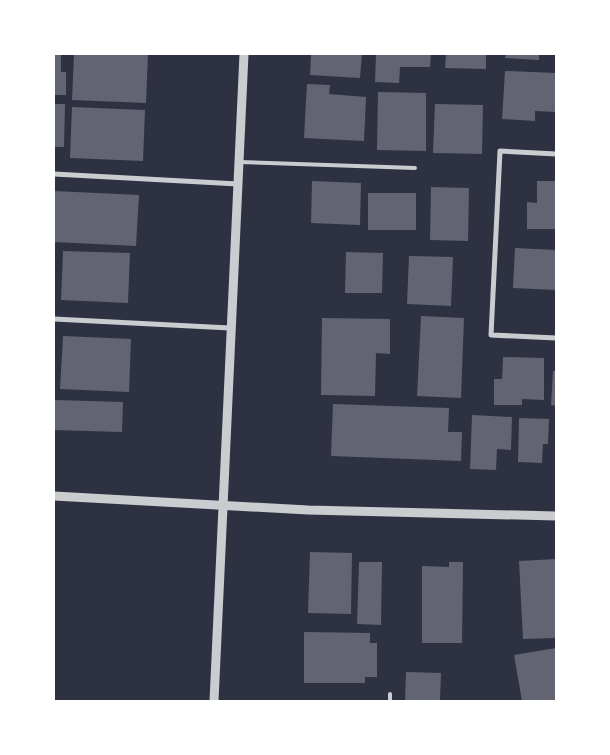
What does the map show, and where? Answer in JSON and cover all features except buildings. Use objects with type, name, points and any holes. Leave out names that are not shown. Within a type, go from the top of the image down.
[{"type":"street","points":[[214,701],[244,54]]},
{"type":"street","points":[[556,154],[500,151],[491,335],[556,338]]},
{"type":"street","points":[[54,174],[238,184]]},
{"type":"street","points":[[54,319],[230,328]]},
{"type":"street","points":[[54,496],[222,506],[556,516]]},
{"type":"lane","points":[[238,162],[415,168]]},
{"type":"lane","points":[[390,694],[390,701]]}]
